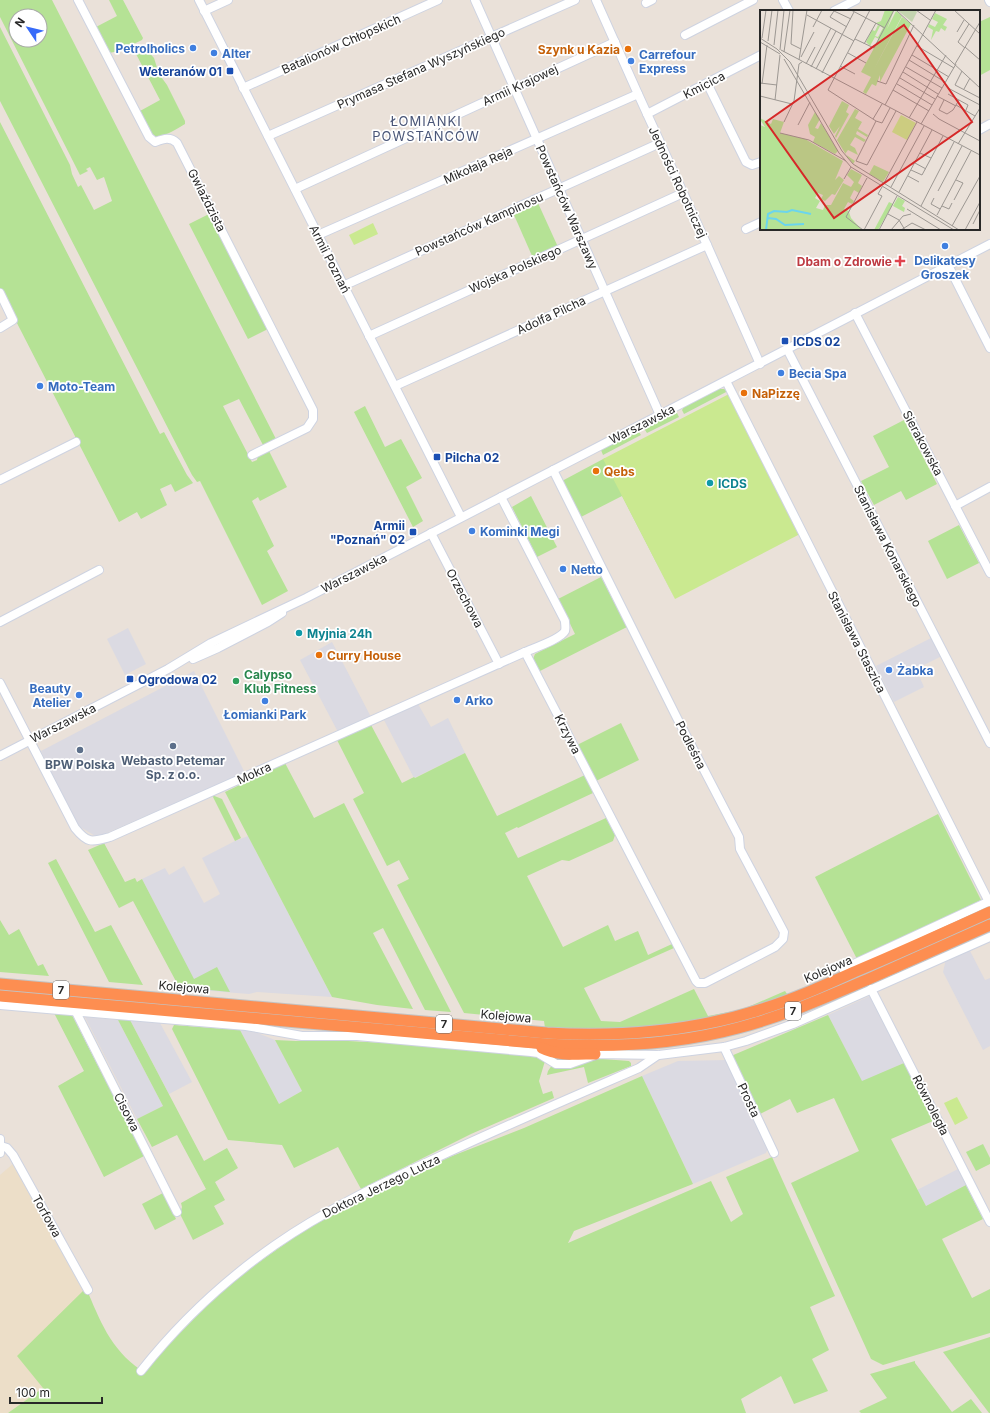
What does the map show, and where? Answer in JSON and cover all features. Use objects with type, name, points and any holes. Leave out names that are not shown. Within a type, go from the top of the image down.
[{"type":"highway","name":"Kolejowa","points":[[0,984],[511,1030],[595,1035],[659,1031],[711,1023],[759,1010],[823,986],[990,905]]},
{"type":"highway","name":"Kolejowa","points":[[0,996],[531,1047],[637,1045],[689,1039],[737,1029],[775,1018],[807,1006],[990,925]]},
{"type":"highway","points":[[823,986],[843,969]]},
{"type":"highway","points":[[531,1047],[551,1052],[595,1054]]},
{"type":"street","name":"Gwiaździsta","points":[[78,0],[149,137],[155,142],[169,138],[173,139],[177,143],[313,410],[313,419],[310,426],[306,429],[252,455]]},
{"type":"street","name":"Armii Poznań","points":[[199,0],[343,286],[462,517]]},
{"type":"street","points":[[204,11],[228,0]]},
{"type":"street","name":"Batalionów Chłopskich","points":[[244,88],[438,0]]},
{"type":"street","name":"Powstańców Warszawy","points":[[475,0],[660,415]]},
{"type":"street","name":"Prymasa Stefana Wyszyńskiego","points":[[268,136],[575,0]]},
{"type":"street","name":"Jedności Robotniczej","points":[[596,0],[760,364]]},
{"type":"street","points":[[685,36],[752,0]]},
{"type":"street","points":[[783,0],[788,10]]},
{"type":"street","points":[[836,10],[856,0]]},
{"type":"street","name":"Armii Krajowej","points":[[294,189],[615,42]]},
{"type":"street","name":"Kmicica","points":[[647,114],[760,56]]},
{"type":"street","points":[[707,83],[746,162],[752,165],[760,162]]},
{"type":"street","name":"Mikołaja Reja","points":[[318,235],[638,94]]},
{"type":"street","points":[[980,129],[990,124]]},
{"type":"street","name":"Powstańców Kampinosu","points":[[343,286],[660,143]]},
{"type":"street","name":"Wojska Polskiego","points":[[369,336],[683,193]]},
{"type":"street","points":[[746,229],[760,222]]},
{"type":"street","name":"Warszawska","points":[[0,756],[207,649],[268,622],[293,604],[990,244]]},
{"type":"street","name":"Adolfa Pilcha","points":[[395,386],[707,245]]},
{"type":"street","points":[[948,266],[990,348]]},
{"type":"street","points":[[0,293],[13,320],[0,328]]},
{"type":"street","name":"Sierakowska","points":[[855,313],[990,573]]},
{"type":"street","name":"Stanisława Konarskiego","points":[[787,349],[990,744]]},
{"type":"street","name":"Stanisława Staszica","points":[[726,381],[990,905]]},
{"type":"street","points":[[0,480],[76,442]]},
{"type":"street","name":"Podleśna","points":[[553,470],[676,718],[739,837],[740,849],[784,932],[783,939],[775,947],[705,983]]},
{"type":"street","points":[[955,506],[990,487]]},
{"type":"street","points":[[501,496],[565,621],[565,630],[559,636],[525,652]]},
{"type":"street","name":"Orzechowa","points":[[431,533],[499,664]]},
{"type":"street","points":[[0,622],[99,570]]},
{"type":"street","name":"Krzywa","points":[[525,652],[696,981],[701,984],[705,983]]},
{"type":"street","name":"Mokra","points":[[29,740],[75,828],[82,837],[93,842],[118,834],[525,652]]},
{"type":"street","points":[[0,683],[29,740]]},
{"type":"street","name":"Kolejowa","points":[[843,969],[990,905]]},
{"type":"street","points":[[595,1054],[658,1055],[724,1047],[746,1041],[793,1024],[990,937]]},
{"type":"street","name":"Równoległa","points":[[871,989],[990,1222]]},
{"type":"street","points":[[0,1005],[246,1026],[302,1036],[357,1036],[531,1047]]},
{"type":"street","name":"Cisowa","points":[[76,1012],[177,1212]]},
{"type":"street","name":"Prosta","points":[[724,1047],[774,1153]]},
{"type":"street","name":"Doktora Jerzego Lutza","points":[[141,1371],[174,1332],[226,1283],[274,1245],[331,1209],[466,1144],[639,1068],[658,1055]]},
{"type":"street","name":"Torfowa","points":[[0,1146],[7,1148],[13,1155],[88,1290]]},
{"type":"shaded area","points":[[128,628],[146,664],[125,675],[107,639]]},
{"type":"shaded area","points":[[933,637],[942,656],[916,669],[924,687],[894,702],[876,666]]},
{"type":"shaded area","points":[[332,642],[371,717],[338,732],[300,660]]},
{"type":"shaded area","points":[[194,671],[245,773],[97,837],[77,825],[41,751]]},
{"type":"shaded area","points":[[418,704],[431,727],[448,718],[465,753],[414,778],[384,720]]},
{"type":"shaded area","points":[[248,836],[332,997],[257,992],[249,994],[199,990],[142,879],[165,868],[169,875],[184,866],[204,903],[220,894],[202,858]]},
{"type":"shaded area","points":[[969,949],[985,980],[990,978],[990,1046],[983,1050],[943,972],[946,959]]},
{"type":"shaded area","points":[[870,996],[904,1063],[862,1082],[828,1015]]},
{"type":"shaded area","points":[[85,1017],[118,1020],[163,1106],[137,1119]]},
{"type":"shaded area","points":[[130,1020],[160,1023],[192,1082],[169,1094]]},
{"type":"shaded area","points":[[240,1030],[250,1030],[275,1040],[302,1091],[279,1104]]},
{"type":"shaded area","points":[[727,1060],[768,1148],[766,1153],[693,1184],[642,1076],[678,1061]]},
{"type":"shaded area","points":[[14,1163],[86,1288],[43,1388],[8,1413],[0,1413],[0,1175]]},
{"type":"shaded area","points":[[958,1169],[966,1185],[926,1206],[917,1190]]},
{"type":"green space","points":[[0,0],[52,0],[276,439],[263,445],[239,399],[223,406],[252,462],[257,460],[258,456],[269,451],[287,487],[260,501],[258,497],[252,501],[274,546],[267,551],[288,591],[262,605],[200,481],[197,482],[192,475],[0,101],[0,27],[8,43],[8,48],[11,48],[70,165],[78,187],[81,185],[94,210],[112,201],[104,177],[97,180],[90,167],[86,169],[88,171],[80,175],[16,48],[48,48],[48,8],[8,8],[8,33],[0,17]]},
{"type":"green space","points":[[109,0],[123,0],[143,38],[142,40],[119,51],[109,53],[96,27],[117,16]]},
{"type":"green space","points":[[990,17],[990,70],[980,75],[980,22]]},
{"type":"green space","points":[[144,47],[154,58],[159,74],[167,85],[185,121],[185,124],[177,129],[159,136],[151,135],[140,111],[160,100],[135,52]]},
{"type":"green space","points":[[0,122],[160,434],[164,432],[187,475],[193,483],[175,492],[171,484],[160,489],[167,505],[141,519],[137,512],[119,522],[0,290]]},
{"type":"green space","points":[[538,203],[558,247],[533,258],[514,215]]},
{"type":"green space","points":[[209,211],[268,329],[248,339],[189,224],[207,215]]},
{"type":"green space","points":[[373,223],[378,234],[354,245],[349,235]]},
{"type":"green space","points":[[719,389],[728,391],[684,414],[682,410],[684,407]]},
{"type":"green space","points":[[729,394],[800,534],[675,599],[603,459]]},
{"type":"green space","points":[[365,406],[385,447],[401,439],[422,478],[406,487],[423,521],[413,527],[354,412]]},
{"type":"green space","points":[[673,412],[677,413],[679,417],[647,433],[645,430],[646,426]]},
{"type":"green space","points":[[904,420],[937,484],[906,500],[901,491],[874,505],[861,481],[889,467],[873,436]]},
{"type":"green space","points":[[636,432],[639,432],[641,435],[603,455],[601,450]]},
{"type":"green space","points":[[605,458],[675,599],[622,496],[579,518],[562,481]]},
{"type":"green space","points":[[531,496],[557,547],[537,557],[512,507]]},
{"type":"green space","points":[[959,525],[979,563],[947,579],[928,541]]},
{"type":"green space","points":[[601,577],[627,627],[540,671],[533,659],[535,654],[575,634],[558,599]]},
{"type":"green space","points":[[621,723],[639,760],[596,781],[577,745]]},
{"type":"green space","points":[[371,725],[402,783],[465,753],[497,816],[585,775],[593,793],[505,833],[518,858],[606,818],[615,835],[613,841],[569,861],[562,860],[527,876],[563,947],[608,925],[615,941],[638,931],[648,955],[672,944],[674,948],[584,988],[601,1021],[620,1022],[694,989],[708,1016],[748,1007],[785,991],[787,994],[762,1004],[722,1015],[672,1024],[622,1029],[545,1028],[544,1021],[464,1013],[397,885],[409,879],[399,860],[387,866],[353,799],[364,793],[337,740]]},
{"type":"green space","points":[[285,763],[314,818],[344,803],[451,1012],[425,1010],[383,928],[373,933],[413,1009],[377,1005],[332,997],[225,792]]},
{"type":"green space","points":[[212,795],[222,799],[241,838],[235,841]]},
{"type":"green space","points":[[938,814],[981,900],[857,959],[815,877]]},
{"type":"green space","points":[[104,843],[125,882],[135,878],[137,882],[142,879],[194,979],[217,967],[230,992],[179,987],[133,901],[119,908],[88,850]]},
{"type":"green space","points":[[56,859],[95,932],[111,925],[143,985],[109,982],[48,863]]},
{"type":"green space","points":[[0,920],[9,935],[19,929],[38,966],[43,964],[49,976],[0,972]]},
{"type":"green space","points":[[54,1013],[72,1015],[144,1156],[104,1177],[58,1086],[84,1071]]},
{"type":"green space","points":[[828,1015],[862,1081],[904,1063],[933,1121],[891,1139],[926,1206],[966,1185],[983,1219],[942,1239],[972,1298],[990,1289],[990,1333],[883,1365],[871,1359],[791,1183],[859,1151],[834,1098],[797,1113],[790,1099],[760,1114],[731,1056]]},
{"type":"green space","points":[[118,1020],[130,1020],[204,1161],[227,1148],[238,1168],[215,1182],[225,1200],[214,1206],[224,1224],[193,1240],[180,1214],[182,1207],[181,1203],[206,1189],[177,1135],[152,1147],[137,1119],[163,1106]]},
{"type":"green space","points":[[174,1025],[240,1030],[279,1104],[302,1091],[275,1040],[329,1040],[405,1044],[535,1056],[545,1061],[539,1081],[543,1094],[552,1091],[554,1098],[471,1134],[361,1189],[338,1147],[294,1168],[282,1145],[228,1140],[172,1029]]},
{"type":"green space","points":[[590,1058],[629,1061],[631,1066],[588,1083],[584,1067],[547,1075],[552,1065],[567,1068],[582,1063]]},
{"type":"green space","points":[[642,1076],[693,1184],[574,1231],[568,1243],[711,1181],[731,1222],[743,1214],[726,1177],[772,1157],[835,1296],[810,1307],[829,1350],[812,1359],[828,1391],[794,1404],[781,1376],[741,1399],[746,1413],[8,1413],[43,1388],[17,1356],[86,1288],[107,1333],[121,1353],[142,1372],[211,1301],[239,1276],[306,1229],[447,1158],[524,1128]]},
{"type":"green space","points":[[957,1097],[968,1118],[955,1125],[944,1103]]},
{"type":"green space","points":[[983,1144],[990,1158],[990,1164],[976,1171],[966,1152]]},
{"type":"green space","points":[[163,1193],[176,1219],[155,1230],[142,1204]]},
{"type":"green space","points":[[990,1337],[990,1413],[989,1413],[943,1352]]},
{"type":"green space","points":[[915,1361],[952,1412],[971,1399],[982,1413],[861,1413],[859,1411],[887,1398],[870,1374]]},
{"type":"place","name":"Petrolholics","points":[[193,48]]},
{"type":"place","name":"Szynk u Kazia","points":[[628,49]]},
{"type":"place","name":"Alter","points":[[214,53]]},
{"type":"place","name":"Carrefour Express","points":[[631,61]]},
{"type":"place","name":"Weteranów 01","points":[[230,71]]},
{"type":"place","name":"Delikatesy Groszek","points":[[945,246]]},
{"type":"place","name":"Dbam o Zdrowie","points":[[900,261]]},
{"type":"place","name":"ICDS 02","points":[[785,341]]},
{"type":"place","name":"Becia Spa","points":[[781,373]]},
{"type":"place","name":"Moto-Team","points":[[40,386]]},
{"type":"place","name":"NaPizzę","points":[[744,393]]},
{"type":"place","name":"Pilcha 02","points":[[437,457]]},
{"type":"place","name":"Qebs","points":[[596,471]]},
{"type":"place","name":"ICDS","points":[[710,483]]},
{"type":"place","name":"Kominki Megi","points":[[472,531]]},
{"type":"place","name":"Armii \"Poznań\" 02","points":[[413,532]]},
{"type":"place","name":"Netto","points":[[563,569]]},
{"type":"place","name":"Myjnia 24h","points":[[299,633]]},
{"type":"place","name":"Curry House","points":[[319,655]]},
{"type":"place","name":"Żabka","points":[[889,670]]},
{"type":"place","name":"Ogrodowa 02","points":[[130,679]]},
{"type":"place","name":"Calypso Klub Fitness","points":[[236,681]]},
{"type":"place","name":"Beauty Atelier","points":[[79,695]]},
{"type":"place","name":"Arko","points":[[457,700]]},
{"type":"place","name":"Łomianki Park","points":[[265,701]]},
{"type":"place","name":"Webasto Petemar Sp. z o.o.","points":[[173,746]]},
{"type":"place","name":"BPW Polska","points":[[80,750]]},
{"type":"district","name":"ŁOMIANKI POWSTAŃCÓW","points":[[426,128]]}]
